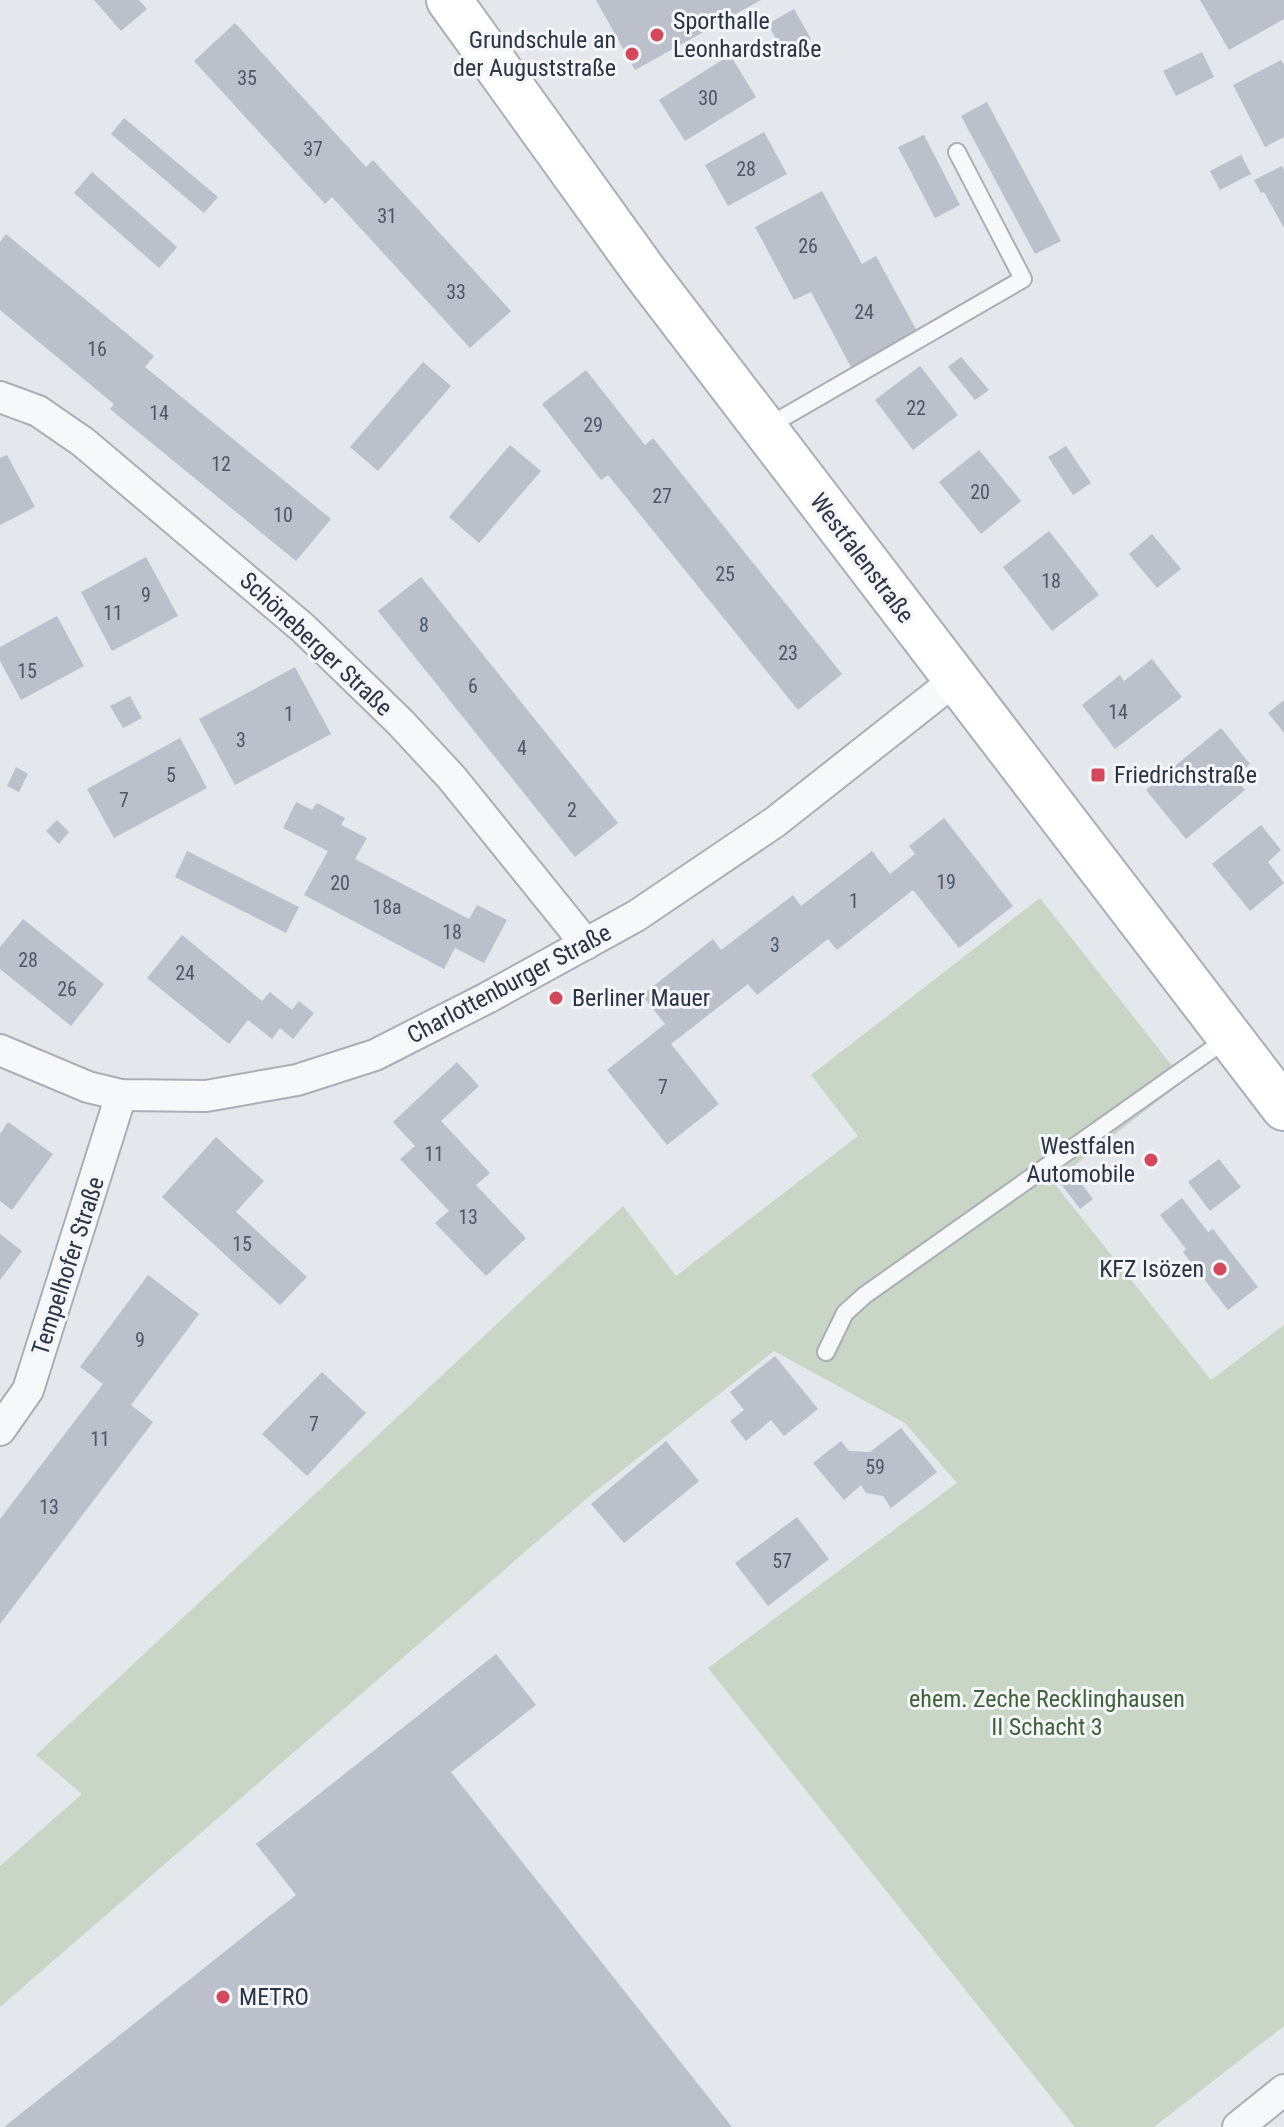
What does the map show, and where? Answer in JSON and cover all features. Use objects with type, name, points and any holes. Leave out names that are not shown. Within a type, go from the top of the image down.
[{"type":"main road","name":"Westfalenstraße","points":[[449,0],[644,271],[763,429],[1284,1108]]},
{"type":"street","name":"Schöneberger Straße","points":[[0,397],[38,411],[83,442],[303,628],[400,722],[452,778],[586,944]]},
{"type":"street","name":"Charlottenburger Straße","points":[[0,1050],[88,1087],[121,1095],[206,1096],[297,1080],[375,1055],[636,916],[775,822],[955,680]]},
{"type":"street","name":"Tempelhofer Straße","points":[[0,1430],[28,1390],[121,1095]]},
{"type":"street","points":[[1238,2127],[1284,2090]]},
{"type":"lane","points":[[763,429],[1023,279],[957,152]]},
{"type":"lane","points":[[826,1352],[845,1313],[865,1295],[1229,1037]]},
{"type":"green space","name":"ehem. Zeche Recklinghausen II Schacht 3","points":[[1040,898],[1184,1081],[1053,1182],[1211,1380],[1284,1325],[1284,2026],[1154,2127],[1075,2127],[708,1668],[957,1483],[905,1423],[774,1351],[586,1499],[0,2007],[0,1866],[82,1794],[36,1755],[623,1206],[676,1276],[858,1136],[811,1075]]},
{"type":"building","points":[[94,0],[139,0],[147,9],[121,31]]},
{"type":"building","name":"Sporthalle Leonhardstraße","points":[[596,0],[761,0],[635,70]]},
{"type":"building","points":[[1200,0],[1284,0],[1284,19],[1229,50]]},
{"type":"building","points":[[794,9],[811,39],[784,54],[768,24]]},
{"type":"building","points":[[235,23],[366,167],[373,160],[511,311],[470,348],[332,197],[325,204],[194,61]]},
{"type":"building","points":[[1202,52],[1214,77],[1176,96],[1163,71]]},
{"type":"building","points":[[730,55],[756,97],[685,141],[659,100]]},
{"type":"building","points":[[1281,60],[1284,65],[1284,137],[1265,147],[1233,85]]},
{"type":"building","points":[[987,102],[1061,241],[1035,254],[961,116]]},
{"type":"building","points":[[124,118],[218,197],[204,213],[111,134]]},
{"type":"building","points":[[764,132],[787,174],[728,206],[705,165]]},
{"type":"building","points":[[924,135],[960,205],[935,218],[898,147]]},
{"type":"building","points":[[1241,155],[1251,174],[1220,190],[1210,171]]},
{"type":"building","points":[[1282,166],[1284,170],[1284,228],[1254,180]]},
{"type":"building","points":[[92,172],[177,247],[159,268],[74,193]]},
{"type":"building","points":[[822,191],[862,264],[876,256],[918,333],[852,369],[811,292],[794,300],[755,227]]},
{"type":"building","points":[[6,234],[154,356],[145,367],[331,519],[296,561],[110,409],[114,404],[0,310],[0,242]]},
{"type":"building","points":[[961,357],[989,390],[975,400],[948,367]]},
{"type":"building","points":[[423,362],[451,386],[378,471],[350,447]]},
{"type":"building","points":[[920,366],[958,415],[913,450],[875,400]]},
{"type":"building","points":[[586,370],[645,445],[653,438],[842,674],[798,710],[608,475],[601,480],[542,404]]},
{"type":"building","points":[[510,445],[541,471],[479,543],[449,517]]},
{"type":"building","points":[[1066,446],[1091,483],[1073,495],[1048,457]]},
{"type":"building","points":[[979,450],[1021,501],[981,534],[939,482]]},
{"type":"building","points":[[7,455],[35,507],[0,525],[0,458]]},
{"type":"building","points":[[1049,531],[1099,595],[1052,631],[1003,567]]},
{"type":"building","points":[[1152,534],[1181,569],[1157,588],[1129,554]]},
{"type":"building","points":[[146,557],[178,616],[112,651],[81,592]]},
{"type":"building","points":[[421,577],[618,823],[575,857],[378,611]]},
{"type":"building","points":[[57,616],[84,666],[21,700],[0,661],[0,647]]},
{"type":"building","points":[[1152,659],[1182,697],[1115,749],[1082,705],[1120,675],[1124,681]]},
{"type":"building","points":[[295,667],[331,734],[235,785],[199,719]]},
{"type":"building","points":[[130,696],[142,718],[123,728],[110,706]]},
{"type":"building","points":[[1284,700],[1284,733],[1268,713]]},
{"type":"building","points":[[1221,728],[1250,764],[1234,777],[1245,790],[1186,839],[1146,790]]},
{"type":"building","points":[[180,738],[207,788],[114,838],[87,789]]},
{"type":"building","points":[[16,767],[28,774],[19,792],[7,786]]},
{"type":"building","points":[[296,802],[312,810],[317,803],[345,818],[341,825],[367,838],[355,859],[469,919],[477,905],[507,920],[484,963],[455,948],[444,969],[304,895],[328,851],[283,828]]},
{"type":"building","points":[[944,818],[1013,906],[959,948],[913,890],[837,950],[828,939],[757,995],[748,984],[671,1044],[719,1104],[667,1145],[607,1070],[665,1024],[642,995],[713,939],[721,950],[793,895],[801,906],[872,851],[890,874],[915,854],[909,846]]},
{"type":"building","points":[[57,820],[69,832],[59,844],[46,831]]},
{"type":"building","points":[[1261,825],[1281,850],[1268,862],[1284,883],[1250,911],[1212,864]]},
{"type":"building","points":[[187,851],[299,907],[286,933],[175,877]]},
{"type":"building","points":[[23,919],[104,984],[71,1026],[0,969],[0,947]]},
{"type":"building","points":[[182,935],[262,1001],[270,992],[292,1010],[299,1001],[314,1013],[293,1039],[280,1028],[272,1039],[248,1020],[229,1044],[147,978]]},
{"type":"building","points":[[457,1062],[479,1086],[441,1121],[490,1173],[476,1185],[526,1238],[486,1276],[435,1223],[449,1211],[400,1159],[415,1146],[393,1122]]},
{"type":"building","points":[[8,1122],[53,1154],[12,1210],[0,1201],[0,1134]]},
{"type":"building","points":[[216,1137],[264,1181],[236,1212],[307,1277],[280,1305],[162,1197]]},
{"type":"building","points":[[1219,1159],[1241,1187],[1210,1211],[1188,1182]]},
{"type":"building","points":[[1074,1174],[1093,1199],[1080,1209],[1061,1184]]},
{"type":"building","name":"KFZ Isözen","points":[[1182,1198],[1208,1232],[1213,1229],[1258,1287],[1228,1310],[1183,1252],[1186,1249],[1160,1215]]},
{"type":"building","points":[[0,1234],[22,1251],[0,1280]]},
{"type":"building","points":[[148,1275],[199,1314],[131,1405],[153,1422],[0,1624],[0,1519],[103,1384],[80,1367]]},
{"type":"building","points":[[775,1356],[818,1409],[784,1436],[771,1420],[746,1441],[730,1421],[744,1410],[730,1392]]},
{"type":"building","points":[[322,1372],[366,1413],[307,1476],[262,1434]]},
{"type":"building","points":[[901,1428],[937,1472],[891,1508],[883,1496],[866,1493],[861,1485],[844,1500],[813,1463],[841,1441],[849,1451],[870,1452]]},
{"type":"building","points":[[666,1441],[699,1481],[624,1543],[591,1504]]},
{"type":"building","points":[[797,1517],[829,1559],[768,1606],[735,1563]]},
{"type":"building","points":[[496,1654],[536,1705],[451,1772],[732,2127],[4,2127],[296,1895],[256,1844]]},
{"type":"place","name":"Sporthalle Leonhardstraße","points":[[657,35]]},
{"type":"place","name":"Grundschule an der Auguststraße","points":[[632,54]]},
{"type":"place","name":"Friedrichstraße","points":[[1098,775]]},
{"type":"place","name":"Berliner Mauer","points":[[556,998]]},
{"type":"place","name":"Westfalen Automobile","points":[[1151,1160]]},
{"type":"place","name":"KFZ Isözen","points":[[1220,1269]]},
{"type":"place","name":"METRO","points":[[223,1997]]}]
